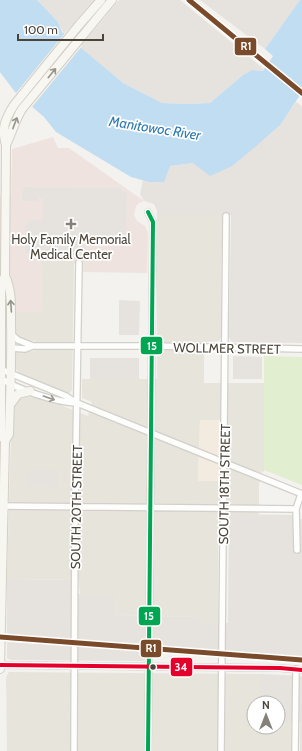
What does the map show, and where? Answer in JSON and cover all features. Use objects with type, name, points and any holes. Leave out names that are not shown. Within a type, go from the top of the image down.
[{"type":"main road","points":[[6,145],[3,135],[6,120],[20,97],[69,36],[101,0]]},
{"type":"main road","points":[[5,441],[1,434],[1,284],[5,276],[3,190],[6,145],[18,116],[27,103],[112,0]]},
{"type":"main road","points":[[0,669],[2,506],[5,441],[9,434],[12,334],[9,283],[5,276]]},
{"type":"main road","points":[[1,332],[7,345],[11,348]]},
{"type":"main road","points":[[10,404],[18,394],[30,391]]},
{"type":"street","points":[[148,212],[153,222],[148,751]]},
{"type":"street","name":"SOUTH 18TH STREET","points":[[221,751],[226,348],[226,216]]},
{"type":"street","name":"SOUTH 20TH STREET","points":[[74,751],[75,506],[79,263]]},
{"type":"street","name":"WOLLMER STREET","points":[[12,334],[19,341],[33,346],[152,346],[302,349]]},
{"type":"street","name":"WOLLMER STREET","points":[[11,348],[25,349],[33,346]]},
{"type":"street","points":[[1,374],[11,374],[66,396],[77,404],[301,494],[296,509],[297,550]]},
{"type":"street","points":[[1,374],[10,384],[64,403],[77,404]]},
{"type":"street","points":[[2,506],[296,509]]},
{"type":"street","points":[[0,665],[222,667],[299,670],[296,751]]},
{"type":"shaded area","points":[[37,0],[96,0],[64,34],[58,22]]},
{"type":"shaded area","points":[[119,0],[180,0],[264,69],[263,71],[252,70],[243,75],[210,103],[162,103],[123,83],[79,47]]},
{"type":"shaded area","points":[[200,0],[300,0],[265,49]]},
{"type":"shaded area","points":[[296,102],[302,106],[302,343],[233,342],[229,337],[231,215],[157,215],[154,204],[144,201],[140,194],[143,180],[149,182],[170,166],[193,163],[281,124]]},
{"type":"shaded area","name":"Holy Family Memorial Medical Center","points":[[53,137],[58,148],[69,148],[144,201],[136,206],[134,215],[137,221],[145,226],[148,233],[147,273],[83,272],[83,263],[74,264],[74,261],[41,261],[42,312],[0,312],[0,197],[11,196],[12,149]]},
{"type":"shaded area","points":[[23,187],[121,188],[122,192],[127,193],[126,240],[85,240],[84,255],[25,253],[25,226],[31,220],[43,220],[43,198],[39,197],[38,201],[22,201]]},
{"type":"shaded area","points":[[157,215],[222,215],[221,337],[219,341],[204,342],[204,383],[264,383],[264,472],[262,471],[259,484],[259,515],[218,515],[218,623],[200,623],[200,617],[114,615],[114,594],[80,594],[79,580],[7,579],[11,431],[14,405],[20,396],[28,395],[48,400],[88,416],[92,402],[82,398],[82,379],[157,379]],"holes":[[[200,420],[228,420],[229,481],[198,481]]]},
{"type":"shaded area","points":[[41,261],[74,261],[72,390],[69,394],[21,374],[15,368],[14,364],[14,355],[16,352],[35,351],[35,341],[22,340],[15,335],[14,312],[42,312]]},
{"type":"shaded area","points":[[119,300],[140,301],[139,335],[119,335]]},
{"type":"shaded area","points":[[233,356],[262,357],[262,379],[233,379]]},
{"type":"shaded area","points":[[90,358],[139,358],[139,379],[90,379]]},
{"type":"shaded area","points":[[200,420],[219,420],[219,481],[198,481]]},
{"type":"shaded area","points":[[26,470],[58,470],[58,487],[26,486]]},
{"type":"shaded area","points":[[229,514],[292,515],[294,519],[302,519],[302,657],[7,635],[7,579],[71,580],[71,594],[114,594],[114,615],[201,617],[201,623],[228,623]]},
{"type":"shaded area","points":[[7,642],[146,651],[145,660],[143,661],[11,660],[7,658]]},
{"type":"shaded area","points":[[9,672],[260,674],[260,695],[246,695],[246,735],[286,735],[286,722],[291,722],[291,751],[7,751],[7,675]]},
{"type":"shaded area","points":[[260,674],[302,676],[302,751],[300,751],[300,722],[286,722],[286,695],[260,695]]},
{"type":"green space","points":[[264,356],[302,357],[302,485],[264,470]]},
{"type":"water","name":"Manitowoc River","points":[[0,0],[37,0],[58,22],[62,32],[123,83],[162,103],[187,104],[210,103],[243,75],[252,70],[263,71],[273,56],[265,49],[300,0],[302,0],[302,92],[281,124],[232,166],[210,176],[193,163],[170,166],[164,182],[149,182],[131,177],[56,132],[44,117],[15,92],[0,72]]},
{"type":"pier","points":[[65,33],[82,46],[32,107],[16,93]]},
{"type":"transit line","name":"R1","points":[[189,0],[302,93]]},
{"type":"transit line","name":"15","points":[[148,212],[153,222],[148,751]]},
{"type":"transit line","name":"R1","points":[[0,637],[302,660]]},
{"type":"transit line","name":"34","points":[[0,665],[280,668],[302,670]]},
{"type":"place","name":"Holy Family Memorial Medical Center","points":[[71,224]]}]
